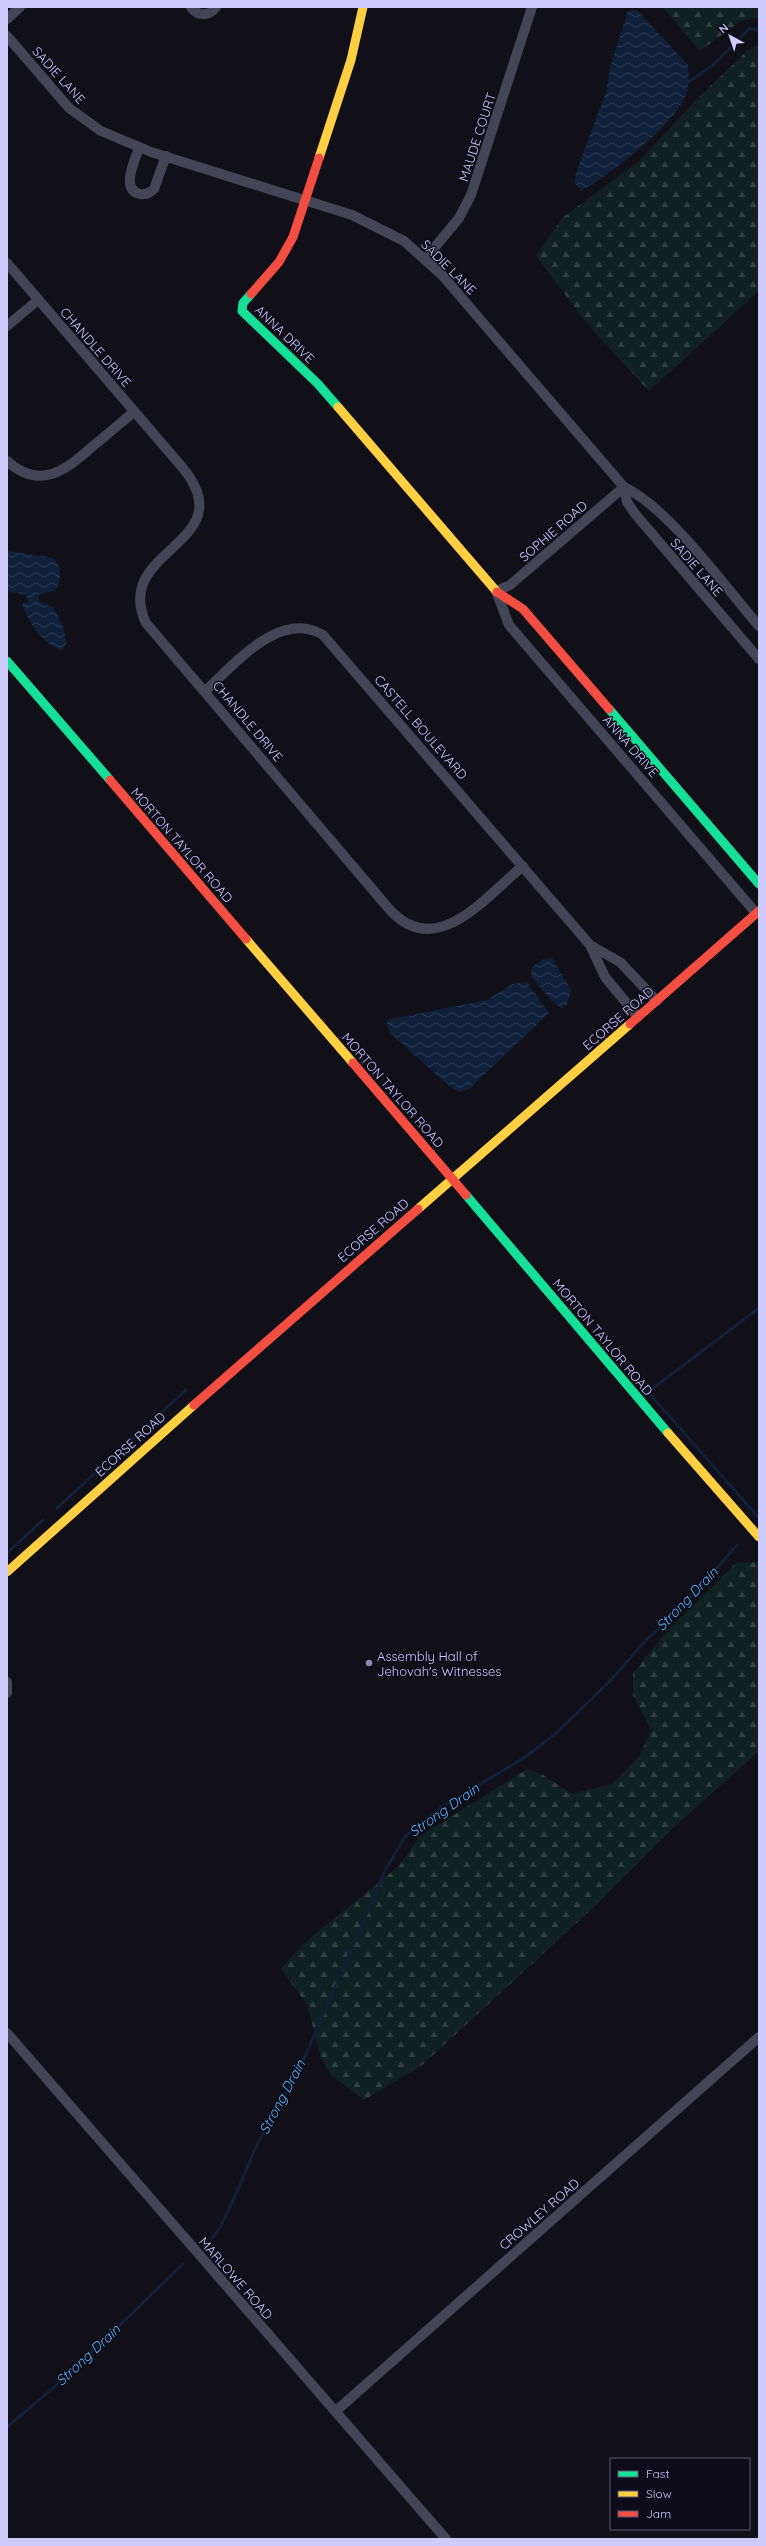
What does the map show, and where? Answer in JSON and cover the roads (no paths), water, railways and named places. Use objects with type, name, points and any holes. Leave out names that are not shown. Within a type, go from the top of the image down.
[{"type":"street","points":[[7,19],[20,7]]},
{"type":"street","points":[[191,7],[198,13],[204,15],[216,7]]},
{"type":"street","name":"ANNA DRIVE","points":[[363,7],[351,60],[293,237],[279,262],[243,303],[242,311],[318,384],[496,591],[523,609],[759,884]]},
{"type":"street","name":"MAUDE COURT","points":[[426,258],[459,218],[471,195],[530,9]]},
{"type":"street","name":"SADIE LANE","points":[[7,36],[75,114],[101,131],[139,148],[306,200],[374,225],[404,242],[426,258],[517,360],[624,487],[637,493],[676,529],[759,626]]},
{"type":"street","points":[[139,148],[129,180],[133,190],[138,194],[144,195],[154,189],[166,156]]},
{"type":"street","name":"CHANDLE DRIVE","points":[[10,267],[186,472],[195,487],[199,502],[199,511],[193,528],[183,540],[150,569],[145,577],[140,593],[141,609],[152,630],[390,910],[407,924],[429,930],[451,925],[523,866]]},
{"type":"street","points":[[7,326],[38,300]]},
{"type":"street","points":[[7,461],[15,468],[30,474],[48,475],[63,471],[134,412]]},
{"type":"street","name":"SADIE LANE","points":[[624,487],[627,502],[636,515],[759,659]]},
{"type":"street","name":"SOPHIE ROAD","points":[[496,591],[510,585],[624,487]]},
{"type":"street","name":"ANNA DRIVE","points":[[496,591],[509,625],[758,912]]},
{"type":"street","name":"CASTELL BOULEVARD","points":[[205,691],[273,634],[298,628],[315,631],[331,642],[590,945],[605,977],[638,1017]]},
{"type":"street","name":"MORTON TAYLOR ROAD","points":[[7,661],[452,1178],[590,1343],[759,1537]]},
{"type":"street","name":"ECORSE ROAD","points":[[7,1572],[452,1178],[758,912]]},
{"type":"street","name":"CASTELL BOULEVARD","points":[[590,945],[620,962],[657,1001]]},
{"type":"street","points":[[7,1682],[7,1693]]},
{"type":"street","name":"MARLOWE ROAD","points":[[7,2033],[446,2539]]},
{"type":"street","name":"CROWLEY ROAD","points":[[336,2411],[759,2037]]},
{"type":"water","points":[[637,10],[688,65],[688,88],[686,95],[668,121],[640,149],[608,174],[581,191],[574,182],[577,170],[606,92],[610,67],[628,11]]},
{"type":"water","points":[[7,551],[54,558],[57,562],[60,570],[60,579],[55,591],[38,595],[39,601],[53,607],[62,624],[67,643],[62,650],[55,648],[43,638],[32,625],[22,604],[28,602],[26,595],[7,591]]},
{"type":"water","points":[[552,958],[571,990],[567,1006],[561,1008],[552,1001],[531,976],[532,967],[543,959]]},
{"type":"water","points":[[527,982],[549,1013],[469,1089],[459,1092],[449,1086],[390,1033],[386,1020],[487,1000],[513,984]]},
{"type":"waterway","points":[[687,83],[713,65],[749,29],[759,29]]},
{"type":"waterway","name":"Strong Drain","points":[[759,1308],[648,1392],[759,1518]]},
{"type":"waterway","points":[[57,1508],[186,1390]]},
{"type":"waterway","points":[[7,1553],[43,1520]]},
{"type":"waterway","name":"Strong Drain","points":[[212,2238],[220,2228],[258,2142],[278,2109],[307,2052],[386,1869],[404,1838],[442,1807],[524,1758],[554,1735],[610,1681],[646,1640],[683,1607],[737,1545]]},
{"type":"waterway","name":"Strong Drain","points":[[7,2427],[65,2378],[183,2264]]},
{"type":"place","name":"Assembly Hall of Jehovah's Witnesses","points":[[369,1663]]}]
